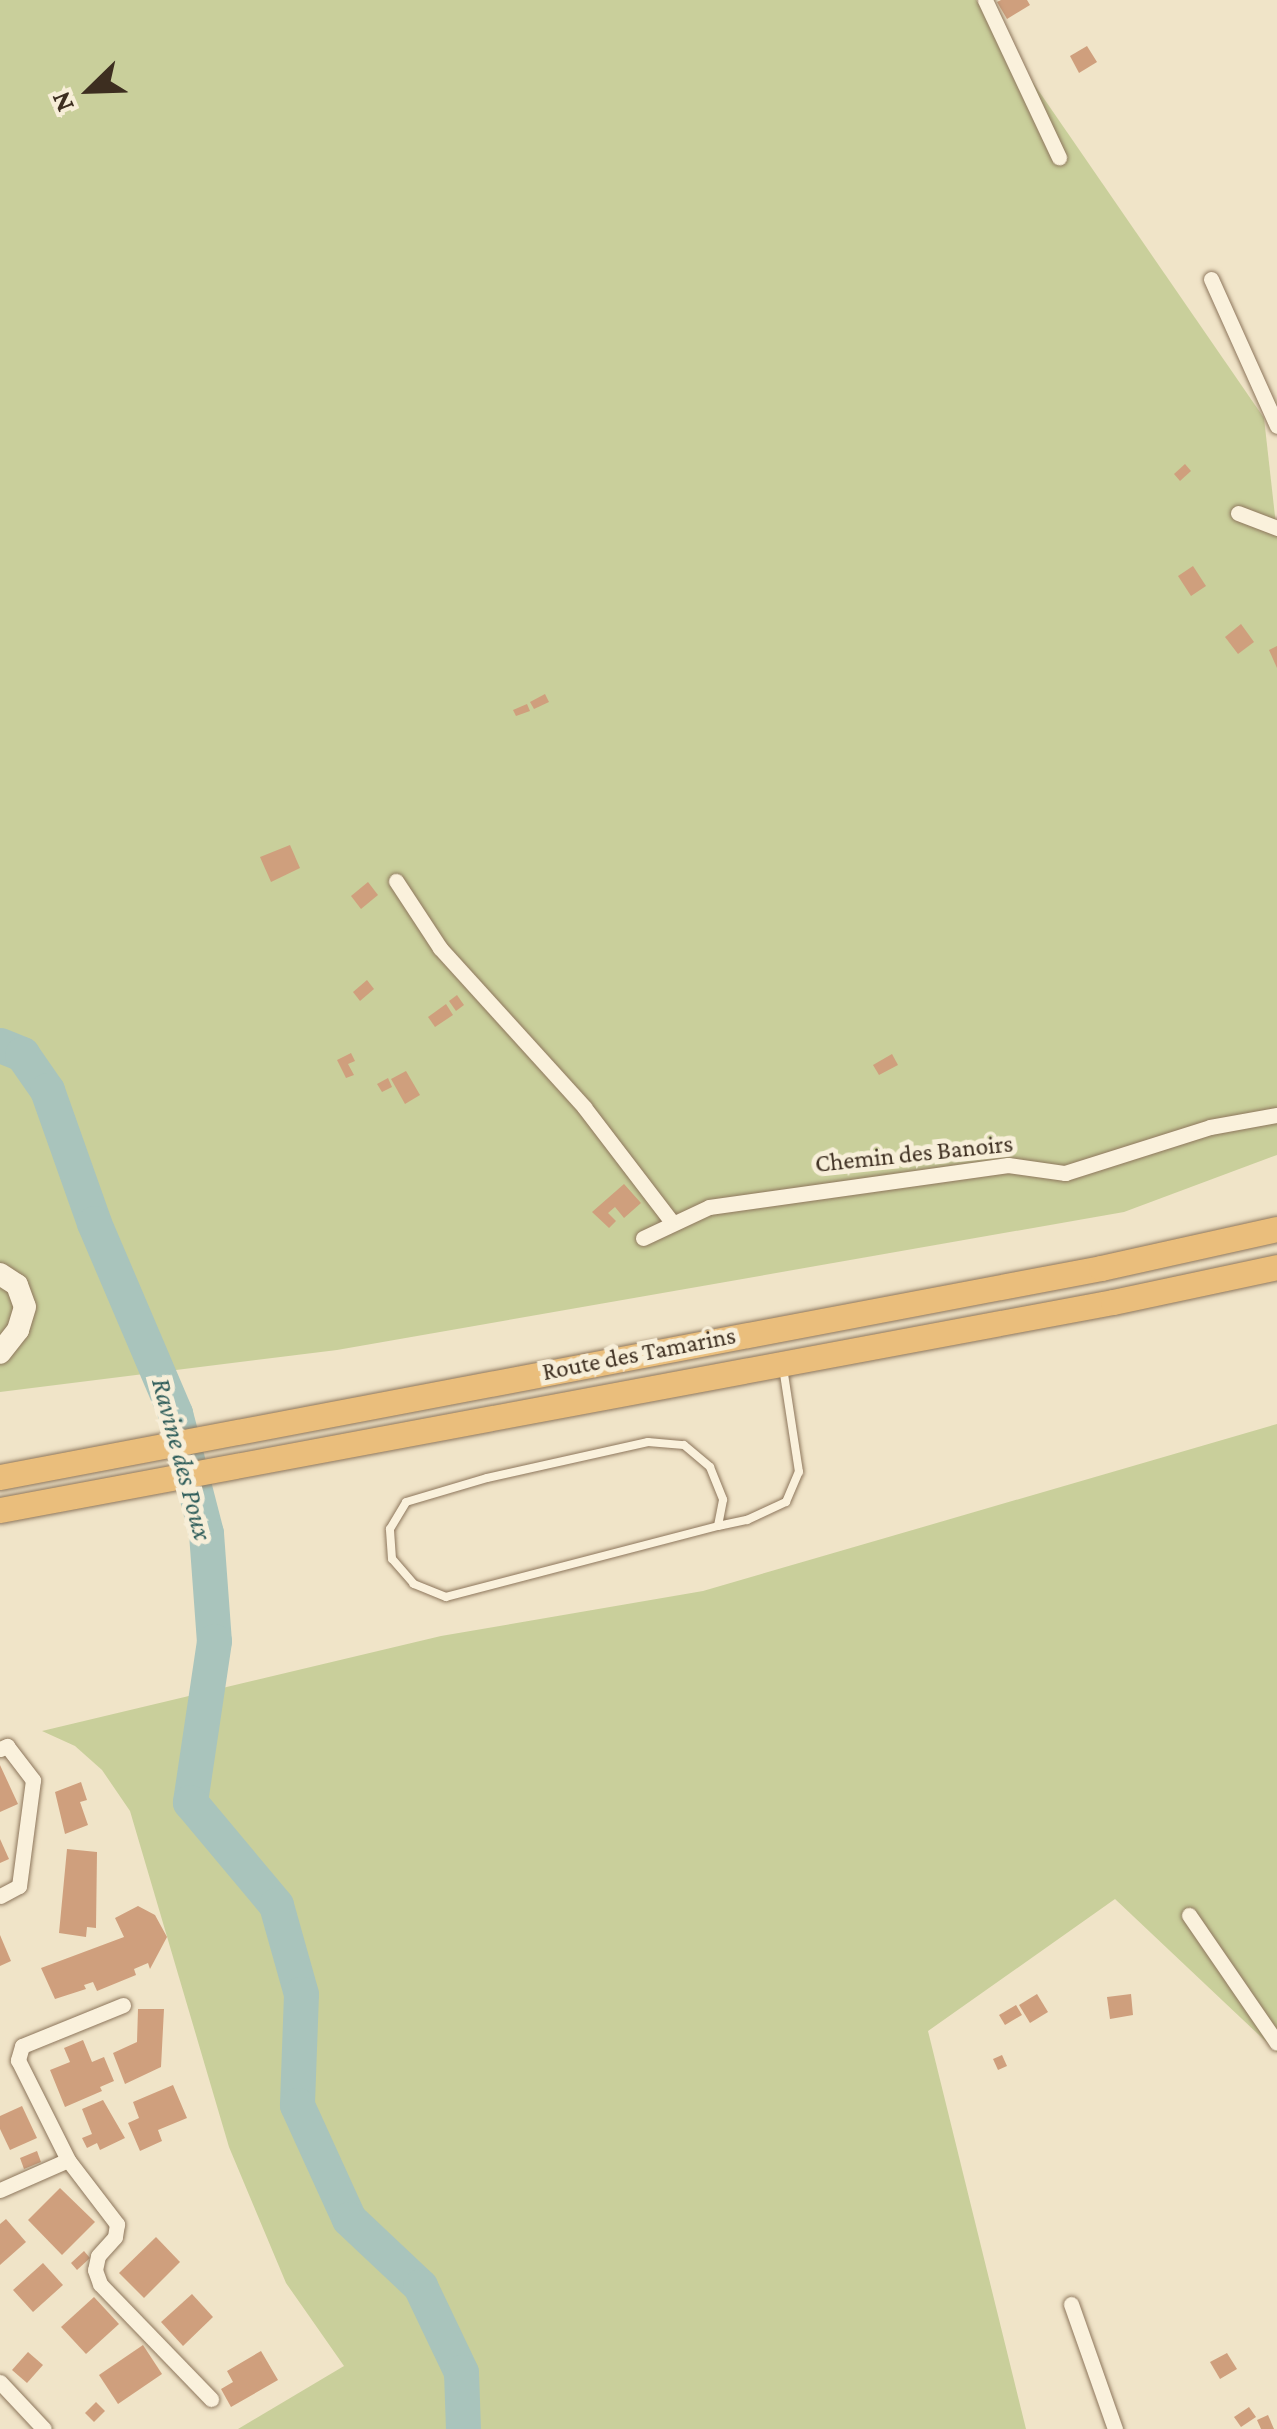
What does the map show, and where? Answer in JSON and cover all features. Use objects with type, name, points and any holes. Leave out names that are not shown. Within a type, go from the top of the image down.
[{"type":"highway","name":"Route des Tamarins","points":[[0,1477],[1100,1268],[1277,1229]]},
{"type":"highway","name":"Route des Tamarins","points":[[0,1510],[360,1446],[1277,1267]]},
{"type":"main road","points":[[0,1274],[17,1285],[25,1308],[18,1330],[0,1353]]},
{"type":"street","points":[[985,0],[1059,157]]},
{"type":"street","points":[[1211,279],[1277,426]]},
{"type":"street","points":[[1238,513],[1277,528]]},
{"type":"street","points":[[396,881],[440,948],[584,1107],[672,1222]]},
{"type":"street","name":"Chemin des Banoirs","points":[[642,1238],[710,1207],[841,1185],[1008,1165],[1065,1173],[1210,1127],[1277,1115]]},
{"type":"street","points":[[0,1749],[6,1746],[33,1780],[20,1886],[0,1896]]},
{"type":"street","points":[[1189,1915],[1277,2043]]},
{"type":"street","points":[[123,2005],[22,2046],[18,2060],[68,2160],[117,2224],[115,2237],[98,2256],[95,2270],[100,2284],[211,2400]]},
{"type":"street","points":[[0,2190],[68,2160]]},
{"type":"street","points":[[1072,2304],[1116,2429]]},
{"type":"street","points":[[0,2382],[44,2429]]},
{"type":"lane","points":[[718,1526],[723,1500],[710,1467],[684,1445],[648,1442],[487,1478],[406,1502],[390,1529],[392,1559],[414,1584],[446,1597],[747,1520],[786,1502],[799,1472],[782,1363]]},
{"type":"green space","points":[[0,0],[976,0],[1264,418],[1277,534],[1277,1155],[1124,1212],[337,1350],[0,1392]]},
{"type":"green space","points":[[1277,1424],[1277,2052],[1115,1899],[928,2031],[1026,2429],[238,2429],[344,2366],[286,2283],[229,2147],[130,1811],[102,1770],[75,1746],[42,1731],[441,1636],[703,1591]]},
{"type":"building","points":[[1027,0],[1030,5],[1007,19],[997,2]]},
{"type":"building","points":[[1087,46],[1097,62],[1079,73],[1070,56]]},
{"type":"building","points":[[1185,464],[1191,471],[1180,481],[1174,474]]},
{"type":"building","points":[[1193,566],[1206,586],[1191,596],[1178,576]]},
{"type":"building","points":[[1241,624],[1254,642],[1238,654],[1225,637]]},
{"type":"building","points":[[1277,646],[1277,668],[1269,650]]},
{"type":"building","points":[[545,694],[549,702],[534,709],[530,702]]},
{"type":"building","points":[[527,704],[530,711],[516,716],[513,710]]},
{"type":"building","points":[[290,845],[300,868],[271,882],[260,857]]},
{"type":"building","points":[[368,882],[378,895],[361,909],[351,896]]},
{"type":"building","points":[[367,980],[374,989],[360,1001],[353,992]]},
{"type":"building","points":[[457,995],[464,1005],[456,1011],[449,1001]]},
{"type":"building","points":[[446,1004],[453,1015],[435,1027],[428,1017]]},
{"type":"building","points":[[351,1053],[355,1061],[348,1064],[354,1075],[346,1078],[337,1060]]},
{"type":"building","points":[[892,1054],[898,1065],[879,1075],[873,1065]]},
{"type":"building","points":[[406,1071],[420,1095],[405,1104],[391,1079]]},
{"type":"building","points":[[388,1078],[392,1087],[382,1092],[377,1084]]},
{"type":"building","points":[[624,1184],[641,1203],[624,1218],[615,1207],[608,1213],[616,1221],[609,1228],[592,1212]]},
{"type":"building","points":[[0,1765],[18,1804],[0,1812]]},
{"type":"building","points":[[81,1782],[87,1800],[80,1802],[88,1825],[65,1834],[55,1792]]},
{"type":"building","points":[[0,1839],[9,1859],[0,1863]]},
{"type":"building","points":[[67,1849],[97,1852],[96,1928],[87,1927],[86,1937],[59,1933]]},
{"type":"building","points":[[138,1906],[155,1915],[167,1937],[150,1969],[148,1963],[134,1969],[136,1975],[97,1991],[93,1982],[84,1985],[86,1989],[55,1999],[41,1968],[124,1937],[115,1918]]},
{"type":"building","points":[[0,1935],[11,1961],[0,1966]]},
{"type":"building","points":[[1037,1994],[1048,2012],[1030,2023],[1019,2005]]},
{"type":"building","points":[[1131,1994],[1133,2015],[1110,2019],[1107,1997]]},
{"type":"building","points":[[1016,2005],[1022,2015],[1005,2025],[999,2015]]},
{"type":"building","points":[[138,2009],[164,2009],[161,2067],[125,2084],[113,2053],[137,2042]]},
{"type":"building","points":[[83,2040],[92,2062],[104,2057],[114,2081],[100,2087],[102,2091],[65,2107],[50,2070],[70,2062],[64,2048]]},
{"type":"building","points":[[1002,2055],[1007,2066],[998,2070],[993,2059]]},
{"type":"building","points":[[173,2085],[187,2118],[158,2130],[162,2141],[140,2151],[128,2123],[139,2118],[133,2102]]},
{"type":"building","points":[[103,2100],[125,2138],[100,2150],[97,2143],[87,2148],[82,2138],[92,2134],[82,2109]]},
{"type":"building","points":[[22,2106],[37,2138],[10,2150],[0,2129],[0,2116]]},
{"type":"building","points":[[37,2151],[41,2162],[24,2169],[20,2158]]},
{"type":"building","points":[[60,2188],[95,2222],[62,2255],[28,2220]]},
{"type":"building","points":[[6,2219],[26,2242],[0,2265],[0,2224]]},
{"type":"building","points":[[156,2237],[180,2262],[144,2298],[119,2273]]},
{"type":"building","points":[[84,2251],[90,2258],[77,2270],[71,2263]]},
{"type":"building","points":[[43,2263],[63,2285],[33,2312],[13,2290]]},
{"type":"building","points":[[192,2294],[213,2317],[183,2346],[161,2322]]},
{"type":"building","points":[[94,2297],[119,2324],[86,2354],[61,2327]]},
{"type":"building","points":[[143,2345],[162,2374],[118,2404],[99,2375]]},
{"type":"building","points":[[261,2351],[278,2380],[231,2407],[221,2389],[233,2382],[227,2371]]},
{"type":"building","points":[[28,2352],[43,2365],[27,2383],[12,2370]]},
{"type":"building","points":[[1227,2353],[1237,2369],[1220,2379],[1210,2362]]},
{"type":"building","points":[[96,2402],[105,2411],[94,2422],[85,2413]]},
{"type":"building","points":[[1249,2407],[1256,2417],[1241,2427],[1234,2417]]},
{"type":"building","points":[[1268,2415],[1274,2429],[1261,2429],[1257,2420]]},
{"type":"waterway","name":"Ravine des Poux","points":[[0,1045],[22,1054],[47,1090],[94,1223],[175,1413],[206,1533],[214,1641],[190,1802],[276,1905],[301,1994],[297,2105],[349,2219],[420,2286],[461,2372],[463,2429]]}]
